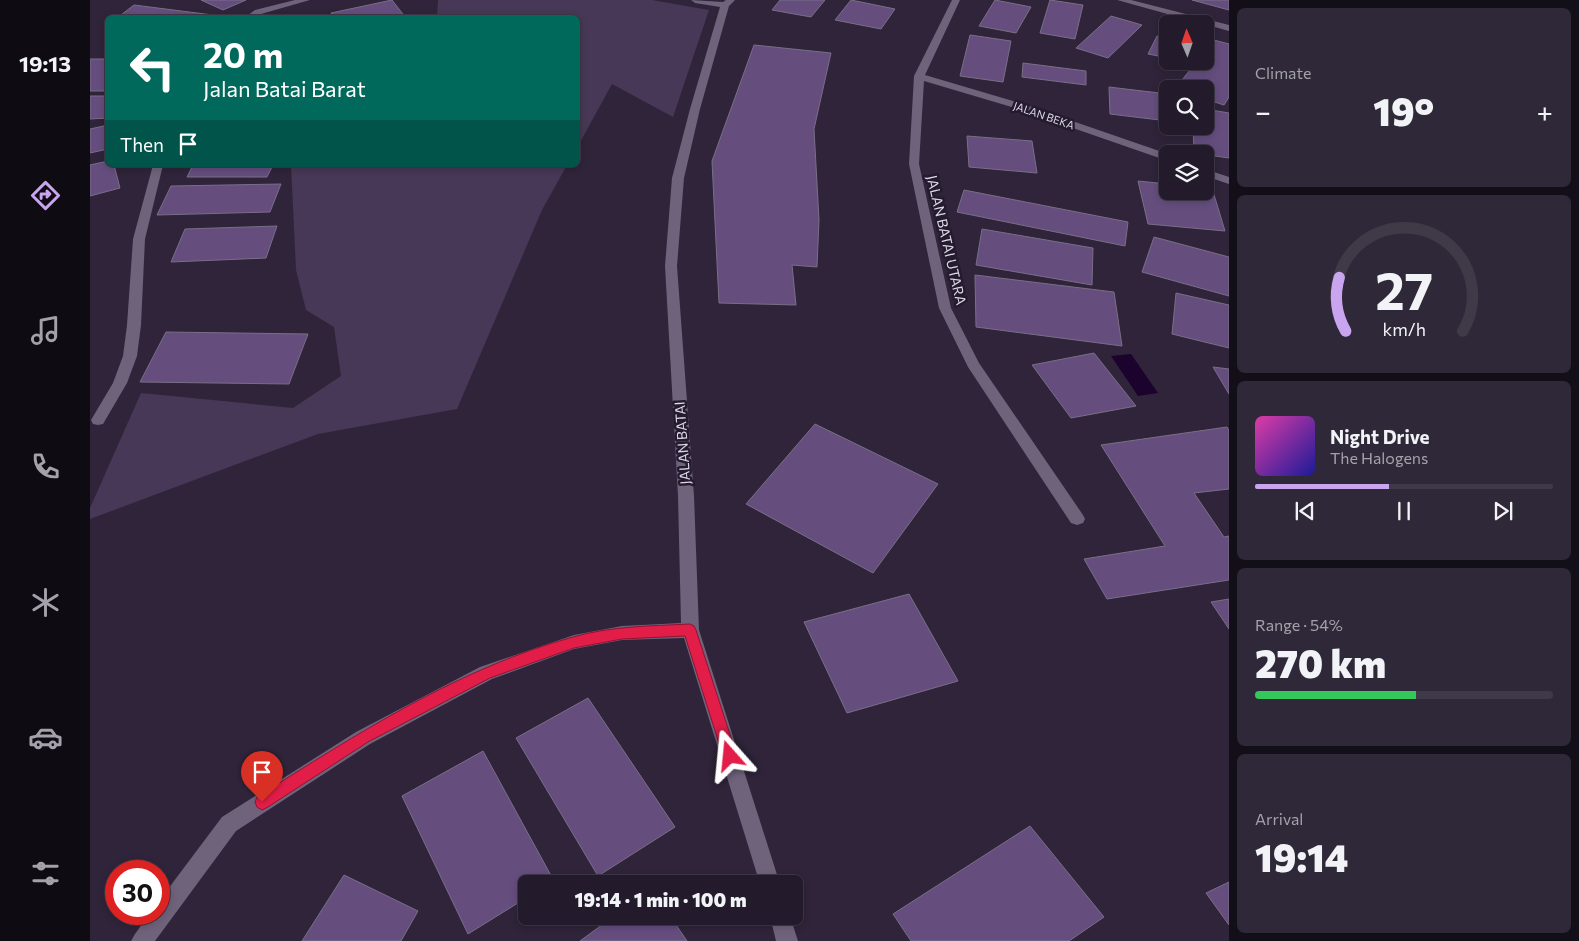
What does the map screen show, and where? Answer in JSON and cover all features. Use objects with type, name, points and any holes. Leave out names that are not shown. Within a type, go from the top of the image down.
[{"type":"street","points":[[253,15],[258,12],[306,0]]},
{"type":"street","points":[[695,0],[728,3]]},
{"type":"street","name":"JALAN BATAI UTARA","points":[[956,0],[918,76],[914,164],[945,308],[973,364],[1077,518]]},
{"type":"street","points":[[1121,0],[1229,28]]},
{"type":"street","name":"JALAN BATAI","points":[[728,3],[695,109],[678,178],[671,266],[686,496],[690,630],[767,875]]},
{"type":"street","name":"JALAN BEKA","points":[[918,76],[1020,106],[1159,155]]},
{"type":"street","points":[[98,420],[120,383],[130,356],[134,325],[139,239],[157,167]]},
{"type":"street","points":[[1214,175],[1229,181]]},
{"type":"street","points":[[142,941],[229,824],[363,738],[486,673],[574,642],[622,633],[690,630]]},
{"type":"street","points":[[783,925],[787,941]]},
{"type":"shaded area","points":[[438,0],[652,0],[709,10],[673,117],[612,84],[580,142],[580,15],[437,15]]},
{"type":"shaded area","points":[[291,167],[566,167],[542,210],[457,409],[318,434],[90,519],[90,508],[141,393],[293,408],[341,376],[334,327],[306,310],[296,270]]},
{"type":"shaded area","points":[[1131,354],[1158,393],[1138,396],[1111,356]]},
{"type":"building","points":[[201,0],[246,0],[223,10]]},
{"type":"building","points":[[392,0],[404,15],[332,15],[331,13]]},
{"type":"building","points":[[780,0],[825,0],[811,17],[772,10]]},
{"type":"building","points":[[851,0],[895,9],[881,29],[835,20]]},
{"type":"building","points":[[995,0],[1031,7],[1016,33],[979,26]]},
{"type":"building","points":[[1050,0],[1083,5],[1075,39],[1040,33]]},
{"type":"building","points":[[1192,0],[1229,0],[1229,10]]},
{"type":"building","points":[[134,5],[213,15],[121,15]]},
{"type":"building","points":[[1111,16],[1142,25],[1108,58],[1076,48]]},
{"type":"building","points":[[970,35],[1011,41],[1003,82],[960,76]]},
{"type":"building","points":[[1157,36],[1159,36],[1159,56],[1148,54]]},
{"type":"building","points":[[1214,40],[1229,44],[1229,97],[1224,105],[1214,102],[1214,80],[1182,80],[1190,70],[1214,70]]},
{"type":"building","points":[[754,45],[831,53],[814,129],[819,220],[817,267],[792,265],[796,305],[719,303],[712,161]]},
{"type":"building","points":[[90,59],[105,59],[105,91],[90,91]]},
{"type":"building","points":[[1023,63],[1086,71],[1086,85],[1022,77]]},
{"type":"building","points":[[1109,87],[1159,93],[1159,120],[1110,114]]},
{"type":"building","points":[[90,96],[105,96],[105,118],[90,119]]},
{"type":"building","points":[[1214,110],[1229,113],[1229,158],[1214,156],[1214,145],[1194,145],[1193,135],[1214,135]]},
{"type":"building","points":[[105,126],[105,150],[90,153],[90,129]]},
{"type":"building","points":[[967,136],[1032,141],[1037,173],[969,167]]},
{"type":"building","points":[[105,162],[105,167],[115,167],[120,188],[90,196],[90,165]]},
{"type":"building","points":[[192,167],[272,167],[267,177],[187,177]]},
{"type":"building","points":[[1138,181],[1159,183],[1159,200],[1214,200],[1214,195],[1225,231],[1148,224]]},
{"type":"building","points":[[281,184],[270,212],[157,215],[171,186]]},
{"type":"building","points":[[964,190],[1128,222],[1125,246],[957,212]]},
{"type":"building","points":[[277,226],[266,258],[171,262],[185,229]]},
{"type":"building","points":[[982,229],[1093,248],[1092,285],[976,265]]},
{"type":"building","points":[[1154,237],[1229,257],[1229,296],[1142,272]]},
{"type":"building","points":[[975,275],[1114,292],[1122,346],[976,327]]},
{"type":"building","points":[[1176,293],[1229,305],[1229,348],[1172,334]]},
{"type":"building","points":[[166,332],[308,334],[289,384],[140,382]]},
{"type":"building","points":[[1094,353],[1136,406],[1071,418],[1032,365]]},
{"type":"building","points":[[1213,367],[1229,369],[1229,394]]},
{"type":"building","points":[[815,424],[938,484],[873,573],[746,504]]},
{"type":"building","points":[[1227,427],[1229,430],[1229,489],[1194,493],[1224,537],[1229,536],[1229,580],[1107,599],[1084,559],[1165,546],[1101,445]]},
{"type":"building","points":[[909,594],[958,681],[847,713],[804,622]]},
{"type":"building","points":[[1229,599],[1229,629],[1211,602]]},
{"type":"building","points":[[588,698],[675,827],[597,875],[516,738]]},
{"type":"building","points":[[483,751],[551,875],[518,875],[518,903],[468,934],[402,796]]},
{"type":"building","points":[[1030,826],[1104,917],[1069,941],[911,941],[893,914]]},
{"type":"building","points":[[344,875],[418,911],[401,941],[302,941]]},
{"type":"building","points":[[1229,882],[1229,925],[1206,893]]},
{"type":"building","points":[[602,925],[676,925],[687,941],[580,941]]},
{"type":"route","points":[[262,802],[363,738],[486,673],[574,642],[622,633],[690,630],[730,756]]}]
